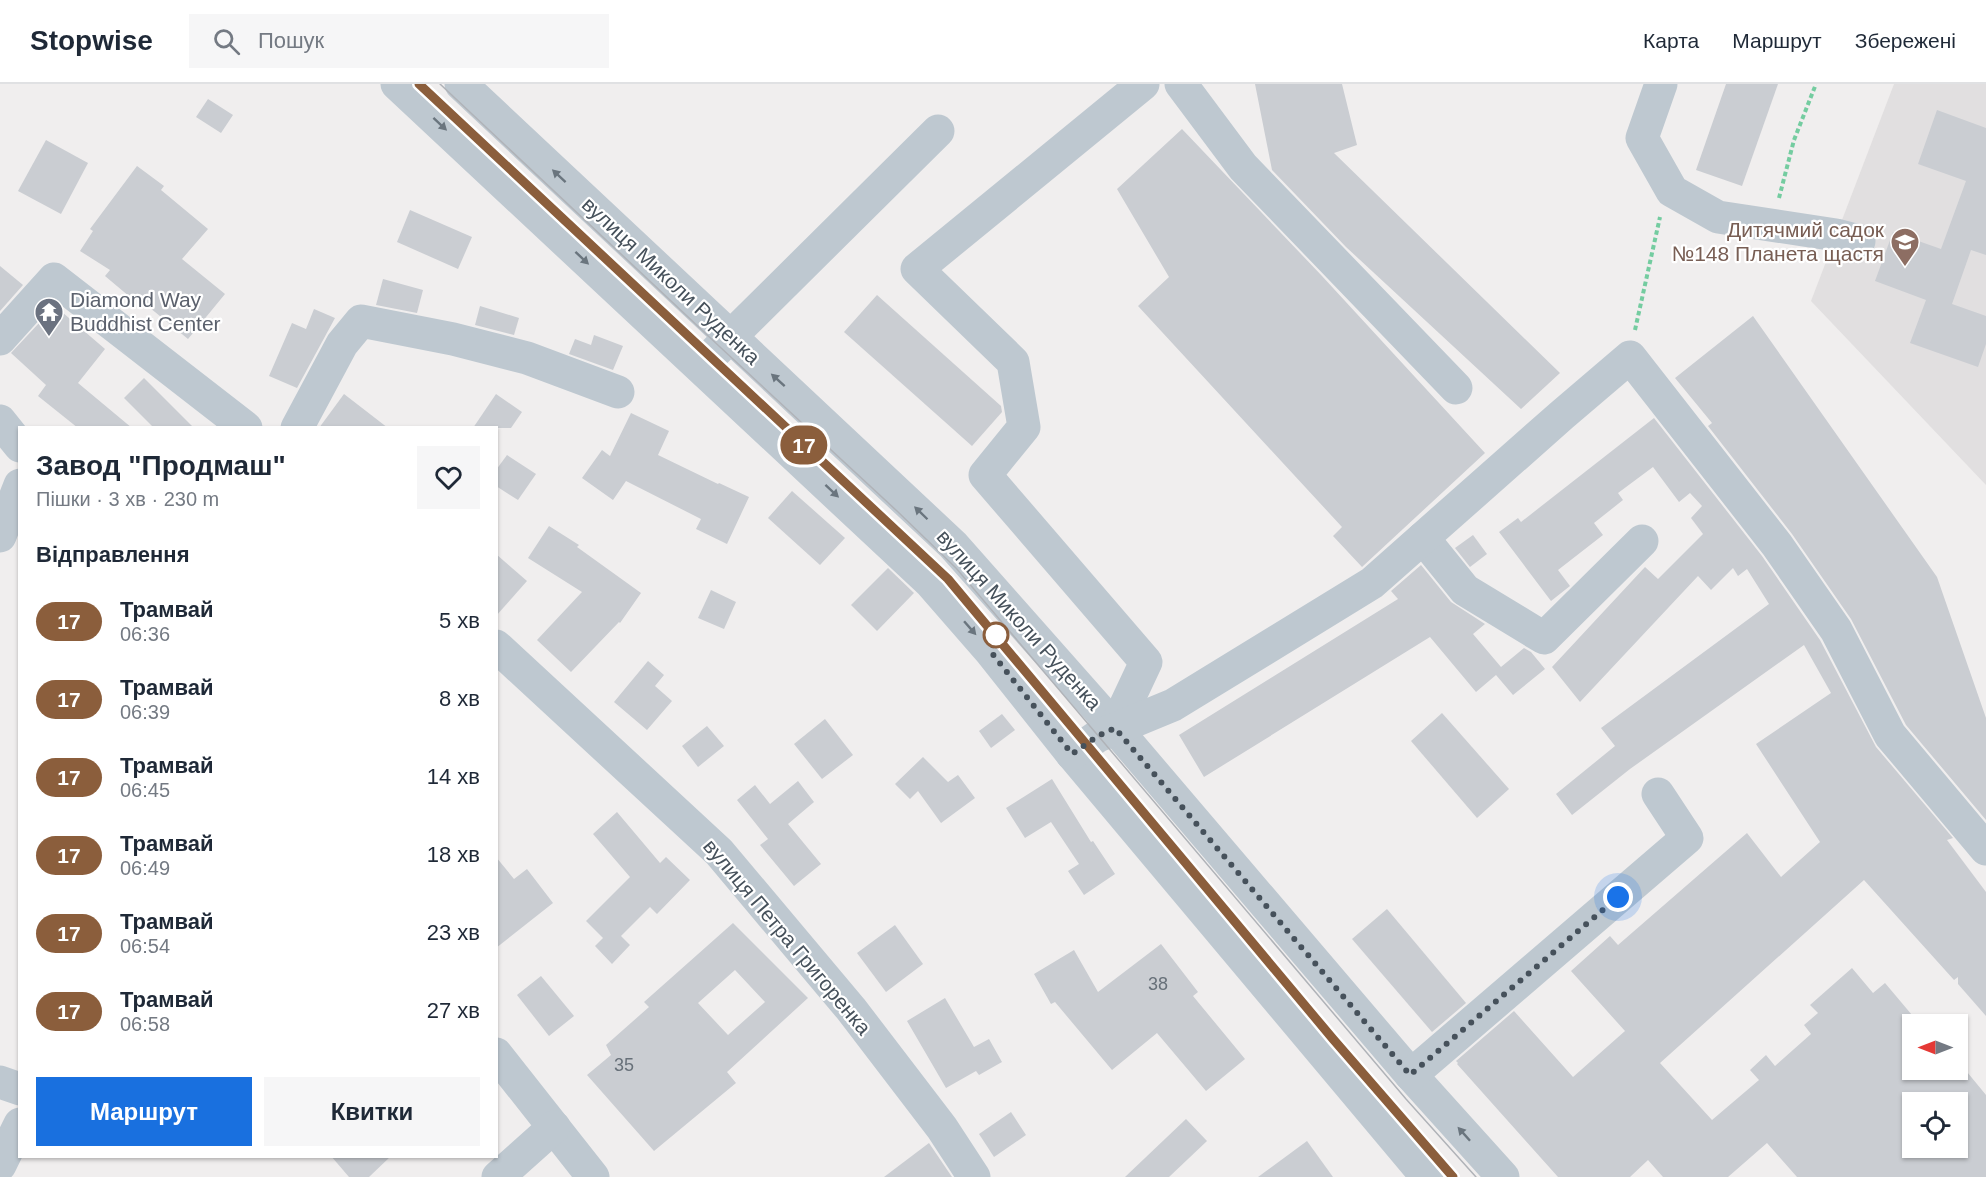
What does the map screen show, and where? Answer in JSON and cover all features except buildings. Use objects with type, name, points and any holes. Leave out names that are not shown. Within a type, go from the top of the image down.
[{"type":"street","name":"вулиця Миколи Руденка","points":[[397,84],[930,582],[991,652],[1072,754],[1426,1177]]},
{"type":"street","name":"вулиця Миколи Руденка","points":[[461,84],[953,545],[1115,728],[1410,1075],[1503,1177]]},
{"type":"street","points":[[1115,728],[1146,662],[984,475],[1024,426],[1013,363],[917,269],[1143,84]]},
{"type":"street","points":[[1181,84],[1243,167],[1456,388]]},
{"type":"street","points":[[1661,84],[1642,138],[1672,191],[1718,217],[1836,235],[1859,241]]},
{"type":"street","points":[[699,368],[938,131]]},
{"type":"street","points":[[0,339],[54,279],[243,426]]},
{"type":"street","points":[[298,426],[342,344],[361,321],[453,339],[526,358],[618,392]]},
{"type":"street","points":[[1072,754],[1098,736],[1173,705],[1372,583],[1630,357],[1777,545],[1836,630],[1890,735],[1986,849]]},
{"type":"street","points":[[0,421],[18,444]]},
{"type":"street","points":[[0,536],[18,490]]},
{"type":"street","points":[[1423,538],[1464,590],[1544,638],[1642,541]]},
{"type":"street","name":"вулиця Петра Григоренка","points":[[498,648],[719,852],[851,1009],[942,1128],[974,1177]]},
{"type":"street","points":[[1410,1075],[1687,838],[1658,794]]},
{"type":"street","points":[[498,1057],[593,1177]]},
{"type":"street","points":[[0,1082],[18,1088]]},
{"type":"street","points":[[498,1177],[554,1127]]},
{"type":"street","points":[[0,1165],[18,1128]]},
{"type":"path","points":[[1771,225],[1794,140],[1816,84]]},
{"type":"path","points":[[1630,357],[1662,207]]},
{"type":"shaded area","name":"Дитячмий садок №148 Планета щастя","points":[[1894,84],[1986,84],[1986,485],[1811,301]]},
{"type":"tram line","points":[[419,84],[948,579],[1333,1039],[1453,1177]]},
{"type":"tram line","name":"17","points":[[419,84],[948,579],[1333,1039],[1453,1177]]},
{"type":"tram line","points":[[440,84],[956,568],[1406,1099],[1476,1177]]},
{"type":"place","name":"Дитячмий садок №148 Планета щастя","points":[[1905,268]]},
{"type":"place","name":"Diamond Way Buddhist Center","points":[[49,338]]},
{"type":"route","points":[[996,635],[991,652],[1072,754],[1098,736],[1115,728],[1410,1075],[1618,897]]}]
